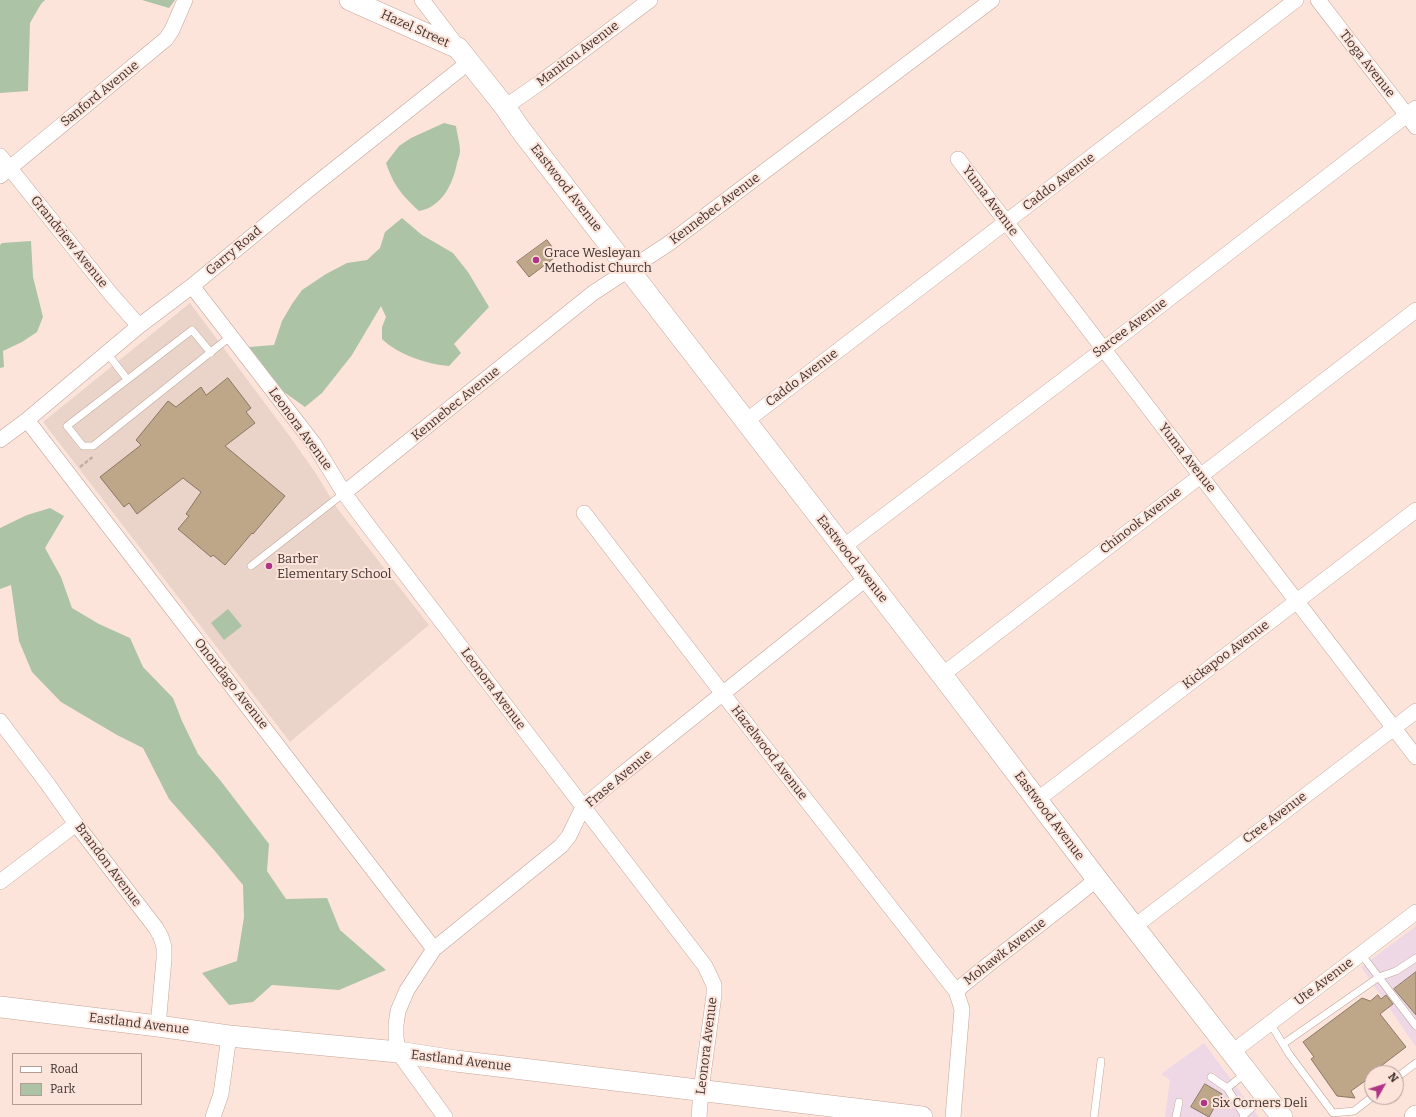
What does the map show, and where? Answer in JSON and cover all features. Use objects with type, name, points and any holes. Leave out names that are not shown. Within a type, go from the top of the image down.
[{"type":"street","name":"Sanford Avenue","points":[[3,167],[166,39],[175,24],[185,0]]},
{"type":"street","name":"Hazel Street","points":[[350,0],[463,55]]},
{"type":"street","name":"Eastwood Avenue","points":[[422,0],[463,55],[505,107],[520,129],[630,269],[942,674],[1097,879],[1282,1117]]},
{"type":"street","name":"Manitou Avenue","points":[[505,107],[541,82],[650,0]]},
{"type":"street","name":"Kennebec Avenue","points":[[344,493],[593,294],[668,244],[992,0]]},
{"type":"street","name":"Caddo Avenue","points":[[746,421],[1296,0]]},
{"type":"street","name":"Tioga Avenue","points":[[1318,0],[1411,111],[1416,128]]},
{"type":"street","name":"Garry Road","points":[[0,440],[27,420],[138,326],[192,286],[296,201],[463,55]]},
{"type":"street","name":"Sarcee Avenue","points":[[843,547],[1104,349],[1411,111]]},
{"type":"street","name":"Yuma Avenue","points":[[958,159],[1416,758]]},
{"type":"street","name":"Grandview Avenue","points":[[3,167],[138,326]]},
{"type":"street","name":"Leonora Avenue","points":[[192,286],[314,444],[344,493],[370,528],[701,960],[710,975],[714,986],[714,995],[701,1090],[699,1117]]},
{"type":"street","name":"Chinook Avenue","points":[[942,674],[1416,310]]},
{"type":"street","name":"Onondago Avenue","points":[[27,420],[434,949]]},
{"type":"street","name":"Kickapoo Avenue","points":[[1037,800],[1416,510]]},
{"type":"street","name":"Hazelwood Avenue","points":[[584,514],[956,991]]},
{"type":"street","name":"Frase Avenue","points":[[398,1052],[396,1037],[398,1011],[412,980],[434,949],[561,846],[570,836],[583,807],[867,578]]},
{"type":"street","name":"Cree Avenue","points":[[1135,926],[1342,766],[1394,729],[1416,711]]},
{"type":"street","name":"Brandon Avenue","points":[[0,721],[48,783],[76,824],[143,910],[161,936],[164,947],[164,959],[158,1026]]},
{"type":"street","points":[[0,882],[76,824]]},
{"type":"street","name":"Mohawk Avenue","points":[[953,1117],[962,1009],[956,991],[992,960],[1064,906],[1097,879]]},
{"type":"street","name":"Ute Avenue","points":[[1231,1053],[1416,912]]},
{"type":"street","name":"Eastland Avenue","points":[[0,1007],[229,1036],[398,1052],[464,1062],[922,1117]]},
{"type":"street","points":[[213,1117],[221,1094],[229,1036]]},
{"type":"street","points":[[398,1052],[446,1117]]},
{"type":"lane","points":[[211,352],[192,330],[67,426],[83,446],[93,446],[211,352],[231,336]]},
{"type":"lane","points":[[107,353],[127,379]]},
{"type":"lane","points":[[251,566],[344,493]]},
{"type":"lane","points":[[1361,954],[1416,1026]]},
{"type":"lane","points":[[1283,1044],[1378,976],[1396,971],[1416,958]]},
{"type":"lane","points":[[1270,1023],[1283,1044],[1334,1113],[1354,1111],[1364,1103]]},
{"type":"lane","points":[[1094,1117],[1101,1061]]},
{"type":"lane","points":[[1404,1072],[1416,1063]]},
{"type":"lane","points":[[1227,1088],[1247,1073]]},
{"type":"lane","points":[[1211,1077],[1227,1088],[1244,1116],[1265,1096]]},
{"type":"lane","points":[[1176,1117],[1179,1102]]},
{"type":"path","points":[[80,467],[86,462]]},
{"type":"shaded area","name":"Barber Elementary School","points":[[190,303],[291,438],[315,472],[337,508],[429,625],[290,742],[43,422]]},
{"type":"shaded area","points":[[1416,926],[1416,1047],[1361,967]]},
{"type":"shaded area","points":[[1204,1043],[1258,1116],[1257,1117],[1165,1117],[1170,1080],[1161,1074]]},
{"type":"green space","points":[[0,0],[45,0],[30,23],[28,91],[0,93]]},
{"type":"green space","points":[[142,0],[175,0],[169,8]]},
{"type":"green space","points":[[444,123],[456,126],[460,145],[459,156],[453,179],[440,200],[427,209],[419,211],[407,200],[399,189],[392,178],[386,163],[399,146],[411,138]]},
{"type":"green space","points":[[402,218],[422,235],[453,253],[468,272],[489,307],[454,344],[461,353],[449,366],[413,358],[396,350],[382,339],[382,327],[386,317],[381,306],[352,355],[322,393],[305,407],[284,392],[249,347],[274,345],[282,321],[302,290],[326,274],[347,263],[367,260],[380,248],[385,232]]},
{"type":"green space","points":[[31,241],[33,277],[43,317],[37,332],[22,342],[3,351],[4,367],[0,368],[0,245],[2,243]]},
{"type":"green space","points":[[50,508],[64,516],[45,548],[61,577],[72,608],[99,624],[130,638],[143,667],[173,698],[198,754],[269,844],[267,871],[286,899],[327,898],[340,930],[386,970],[339,990],[272,985],[253,1002],[229,1005],[202,973],[237,961],[244,917],[243,885],[169,799],[143,748],[117,735],[61,702],[32,672],[19,641],[11,585],[0,589],[0,528],[27,515]]},
{"type":"green space","points":[[228,609],[242,626],[224,640],[211,623]]},
{"type":"building","points":[[547,240],[558,255],[529,277],[517,262]]},
{"type":"building","points":[[228,378],[251,408],[246,412],[255,423],[225,446],[285,496],[225,565],[213,555],[211,557],[178,529],[189,516],[186,514],[201,492],[183,478],[137,514],[129,503],[124,507],[100,477],[141,445],[136,440],[168,401],[176,407],[201,387],[206,395]]},
{"type":"building","points":[[1416,972],[1416,1015],[1394,989]]},
{"type":"building","points":[[1378,995],[1381,999],[1386,995],[1393,1004],[1380,1014],[1406,1047],[1382,1065],[1364,1065],[1364,1082],[1351,1091],[1355,1098],[1337,1096],[1311,1059],[1314,1057],[1303,1042],[1362,998],[1370,1001]]},
{"type":"building","name":"Six Corners Deli","points":[[1205,1084],[1222,1094],[1209,1117],[1191,1107]]},
{"type":"place","name":"Grace Wesleyan Methodist Church","points":[[536,260]]},
{"type":"place","name":"Barber Elementary School","points":[[269,566]]},
{"type":"place","name":"Six Corners Deli","points":[[1204,1103]]}]
